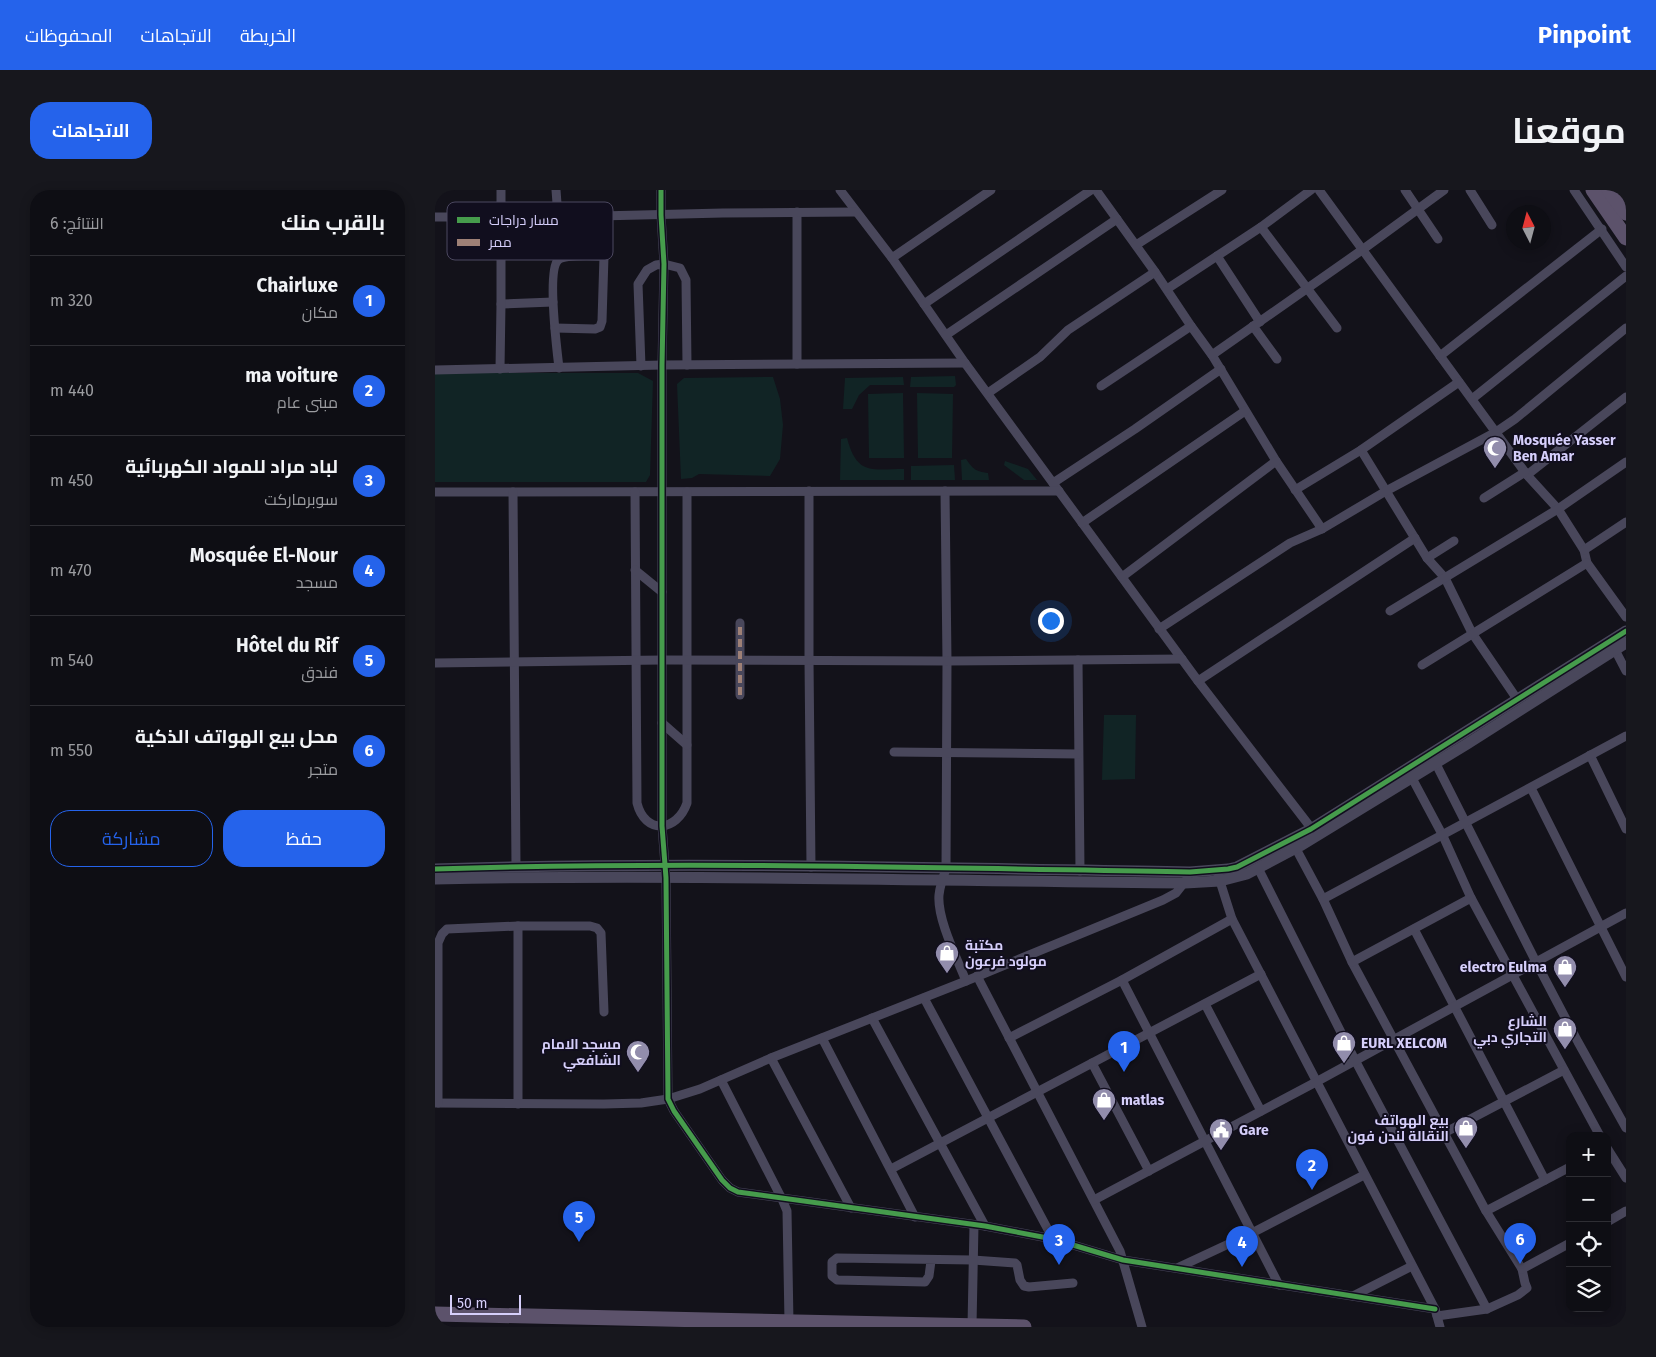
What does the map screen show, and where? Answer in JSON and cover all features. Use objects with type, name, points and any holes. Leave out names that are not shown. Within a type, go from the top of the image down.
[{"type":"main road","points":[[1593,190],[1626,238]]},
{"type":"main road","points":[[1609,190],[1626,214]]},
{"type":"main road","points":[[435,1314],[1024,1327]]},
{"type":"street","points":[[661,190],[664,264],[661,826],[665,872],[667,1099],[722,1180],[730,1188],[738,1192],[985,1226],[1053,1239],[1123,1260],[1353,1296],[1436,1313],[1487,1309],[1518,1295],[1527,1288],[1522,1269],[1486,1210],[1444,1133],[1352,962],[1323,899],[1293,844]]},
{"type":"street","points":[[840,190],[892,258],[946,336],[1197,681],[1314,832]]},
{"type":"street","points":[[892,258],[991,190]]},
{"type":"street","points":[[924,304],[1091,190]]},
{"type":"street","points":[[1096,190],[1212,355],[1276,461],[1322,529]]},
{"type":"street","points":[[1136,245],[1221,190]]},
{"type":"street","points":[[1167,289],[1261,227],[1311,190]]},
{"type":"street","points":[[1319,190],[1526,473],[1558,509],[1584,550],[1587,563],[1626,617]]},
{"type":"street","points":[[1405,190],[1438,239]]},
{"type":"street","points":[[1212,355],[1444,190]]},
{"type":"street","points":[[1470,190],[1492,225]]},
{"type":"street","points":[[1574,190],[1626,266]]},
{"type":"street","points":[[797,212],[797,364]]},
{"type":"street","points":[[613,216],[855,212]]},
{"type":"street","points":[[946,336],[1117,219]]},
{"type":"street","points":[[1261,227],[1337,328]]},
{"type":"street","points":[[1440,356],[1602,229]]},
{"type":"street","points":[[1217,256],[1277,359]]},
{"type":"street","points":[[499,369],[501,260]]},
{"type":"street","points":[[558,260],[554,269],[553,302],[559,368]]},
{"type":"street","points":[[555,328],[595,329],[600,327],[602,321],[604,260]]},
{"type":"street","points":[[641,366],[638,284],[647,270],[656,265],[664,264],[680,268],[686,280],[687,365]]},
{"type":"street","points":[[988,392],[1041,357],[1068,330],[1155,272]]},
{"type":"street","points":[[1471,399],[1626,276]]},
{"type":"street","points":[[501,304],[553,302]]},
{"type":"street","points":[[1101,386],[1191,326]]},
{"type":"street","points":[[1159,629],[1290,543],[1322,529],[1386,491],[1496,432],[1515,419],[1626,328]]},
{"type":"street","points":[[435,370],[662,365],[965,362]]},
{"type":"street","points":[[1053,482],[1135,429],[1221,369]]},
{"type":"street","points":[[1295,490],[1361,450],[1459,382]]},
{"type":"street","points":[[1484,498],[1526,473],[1626,397]]},
{"type":"street","points":[[1082,523],[1245,410]]},
{"type":"street","points":[[1361,450],[1427,558],[1445,578],[1472,633],[1517,699]]},
{"type":"street","points":[[1122,577],[1276,461]]},
{"type":"street","points":[[1390,611],[1558,509],[1626,462]]},
{"type":"street","points":[[945,491],[947,661],[945,754],[946,869],[939,895],[941,916],[965,981]]},
{"type":"street","points":[[435,492],[1059,491]]},
{"type":"street","points":[[513,492],[516,866]]},
{"type":"street","points":[[635,492],[637,804],[639,812],[649,824],[661,826],[679,819],[687,803],[687,492]]},
{"type":"street","points":[[809,492],[811,867]]},
{"type":"street","points":[[1584,550],[1626,522]]},
{"type":"street","points":[[1197,681],[1415,538]]},
{"type":"street","points":[[1427,558],[1453,541]]},
{"type":"street","points":[[1422,665],[1587,563]]},
{"type":"street","points":[[635,570],[662,592]]},
{"type":"street","points":[[740,623],[740,694]]},
{"type":"street","points":[[1314,832],[1613,645],[1626,631]]},
{"type":"street","points":[[435,869],[516,866],[942,881],[1185,883],[1219,876],[1247,874],[1293,844],[1412,778],[1433,758],[1517,699],[1613,645],[1626,643]]},
{"type":"street","points":[[1613,645],[1626,671]]},
{"type":"street","points":[[435,664],[662,660],[947,661],[1182,659]]},
{"type":"street","points":[[1078,660],[1080,870]]},
{"type":"street","points":[[662,723],[687,745]]},
{"type":"street","points":[[1323,899],[1626,736]]},
{"type":"street","points":[[893,752],[1078,754]]},
{"type":"street","points":[[1590,755],[1626,829]]},
{"type":"street","points":[[1433,758],[1536,962],[1626,1128]]},
{"type":"street","points":[[1412,778],[1443,836],[1471,898],[1511,975],[1598,1132]]},
{"type":"street","points":[[1531,788],[1626,977]]},
{"type":"street","points":[[435,879],[811,867],[1190,872],[1219,876],[1228,869],[1243,865],[1293,844]]},
{"type":"street","points":[[1258,868],[1355,1060],[1487,1309]]},
{"type":"street","points":[[604,1012],[601,932],[597,928],[590,926],[518,926],[447,929],[442,934],[438,943],[436,1103],[641,1103],[667,1099],[721,1080],[771,1058],[924,998],[1163,900],[1176,893],[1185,883],[1190,872]]},
{"type":"street","points":[[1219,876],[1232,919],[1436,1313],[1440,1327]]},
{"type":"street","points":[[1352,962],[1471,898]]},
{"type":"street","points":[[1094,1200],[1316,1082],[1626,913]]},
{"type":"street","points":[[1009,1038],[1122,980],[1232,919]]},
{"type":"street","points":[[518,926],[518,1104]]},
{"type":"street","points":[[1414,929],[1545,1180]]},
{"type":"street","points":[[891,1169],[1261,974]]},
{"type":"street","points":[[977,976],[1120,1251],[1142,1327]]},
{"type":"street","points":[[1122,980],[1279,1285]]},
{"type":"street","points":[[924,998],[1053,1239]]},
{"type":"street","points":[[1205,1004],[1261,1111]]},
{"type":"street","points":[[872,1018],[985,1226]]},
{"type":"street","points":[[822,1038],[915,1217]]},
{"type":"street","points":[[771,1058],[851,1208]]},
{"type":"street","points":[[1092,1063],[1149,1171]]},
{"type":"street","points":[[1444,1133],[1564,1070]]},
{"type":"street","points":[[721,1080],[787,1211],[789,1322]]},
{"type":"street","points":[[1611,1154],[1626,1178]]},
{"type":"street","points":[[1486,1210],[1566,1169]]},
{"type":"street","points":[[1177,1268],[1252,1233],[1364,1175]]},
{"type":"street","points":[[1611,1220],[1626,1211]]},
{"type":"street","points":[[972,1326],[974,1225]]},
{"type":"street","points":[[1522,1269],[1566,1244]]},
{"type":"street","points":[[931,1261],[929,1276],[925,1282],[837,1280],[832,1276],[833,1262],[837,1258],[931,1261],[973,1260],[1015,1263],[1019,1280],[1024,1286],[1073,1283]]},
{"type":"street","points":[[1353,1296],[1412,1266]]},
{"type":"green space","points":[[435,373],[638,373],[653,381],[650,475],[646,482],[435,482]]},
{"type":"green space","points":[[955,376],[956,385],[954,387],[910,387],[911,377]]},
{"type":"green space","points":[[773,377],[780,399],[783,425],[780,459],[770,476],[699,474],[692,478],[681,479],[677,384],[684,378]]},
{"type":"green space","points":[[903,377],[904,385],[870,385],[859,395],[852,409],[843,409],[845,378]]},
{"type":"green space","points":[[903,393],[904,458],[869,458],[868,394]]},
{"type":"green space","points":[[917,393],[953,394],[952,458],[918,458]]},
{"type":"green space","points":[[847,438],[851,450],[861,465],[875,469],[904,469],[904,480],[840,480],[841,439]]},
{"type":"green space","points":[[966,459],[975,469],[988,473],[989,480],[962,480],[961,460]]},
{"type":"green space","points":[[1005,461],[1028,469],[1037,480],[1024,480],[1004,465]]},
{"type":"green space","points":[[954,465],[955,480],[911,480],[911,466]]},
{"type":"green space","points":[[1104,715],[1136,715],[1135,779],[1102,780]]},
{"type":"marked path","points":[[740,623],[740,695]]},
{"type":"cycle path","points":[[661,190],[664,264],[662,365],[662,826],[666,878],[668,1099],[674,1111],[722,1180],[730,1188],[738,1192],[985,1226],[1053,1239],[1123,1260],[1435,1309]]},
{"type":"cycle path","points":[[435,869],[718,865],[1190,872],[1228,869],[1237,867],[1311,829],[1626,631]]},
{"type":"place","name":"Mosquée Yasser Ben Amar","points":[[1495,469]]},
{"type":"place","name":"مكتبة مولود فرعون","points":[[947,974]]},
{"type":"place","name":"electro Eulma","points":[[1565,988]]},
{"type":"place","name":"الشارع التجاري دبي","points":[[1565,1050]]},
{"type":"place","name":"EURL XELCOM","points":[[1344,1064]]},
{"type":"place","name":"Chairluxe","points":[[1124,1072]]},
{"type":"place","name":"مسجد الامام الشافعي","points":[[638,1073]]},
{"type":"place","name":"matlas","points":[[1104,1121]]},
{"type":"place","name":"بيع الهواتف النقالة لندن فون","points":[[1466,1149]]},
{"type":"place","name":"Gare","points":[[1221,1151]]},
{"type":"place","name":"ma voiture","points":[[1312,1190]]},
{"type":"place","name":"Hôtel du Rif","points":[[579,1242]]},
{"type":"place","name":"محل بيع الهواتف الذكية","points":[[1520,1264]]},
{"type":"place","name":"لباد مراد للمواد الكهربائية","points":[[1059,1265]]},
{"type":"place","name":"Mosquée El-Nour","points":[[1242,1267]]}]
